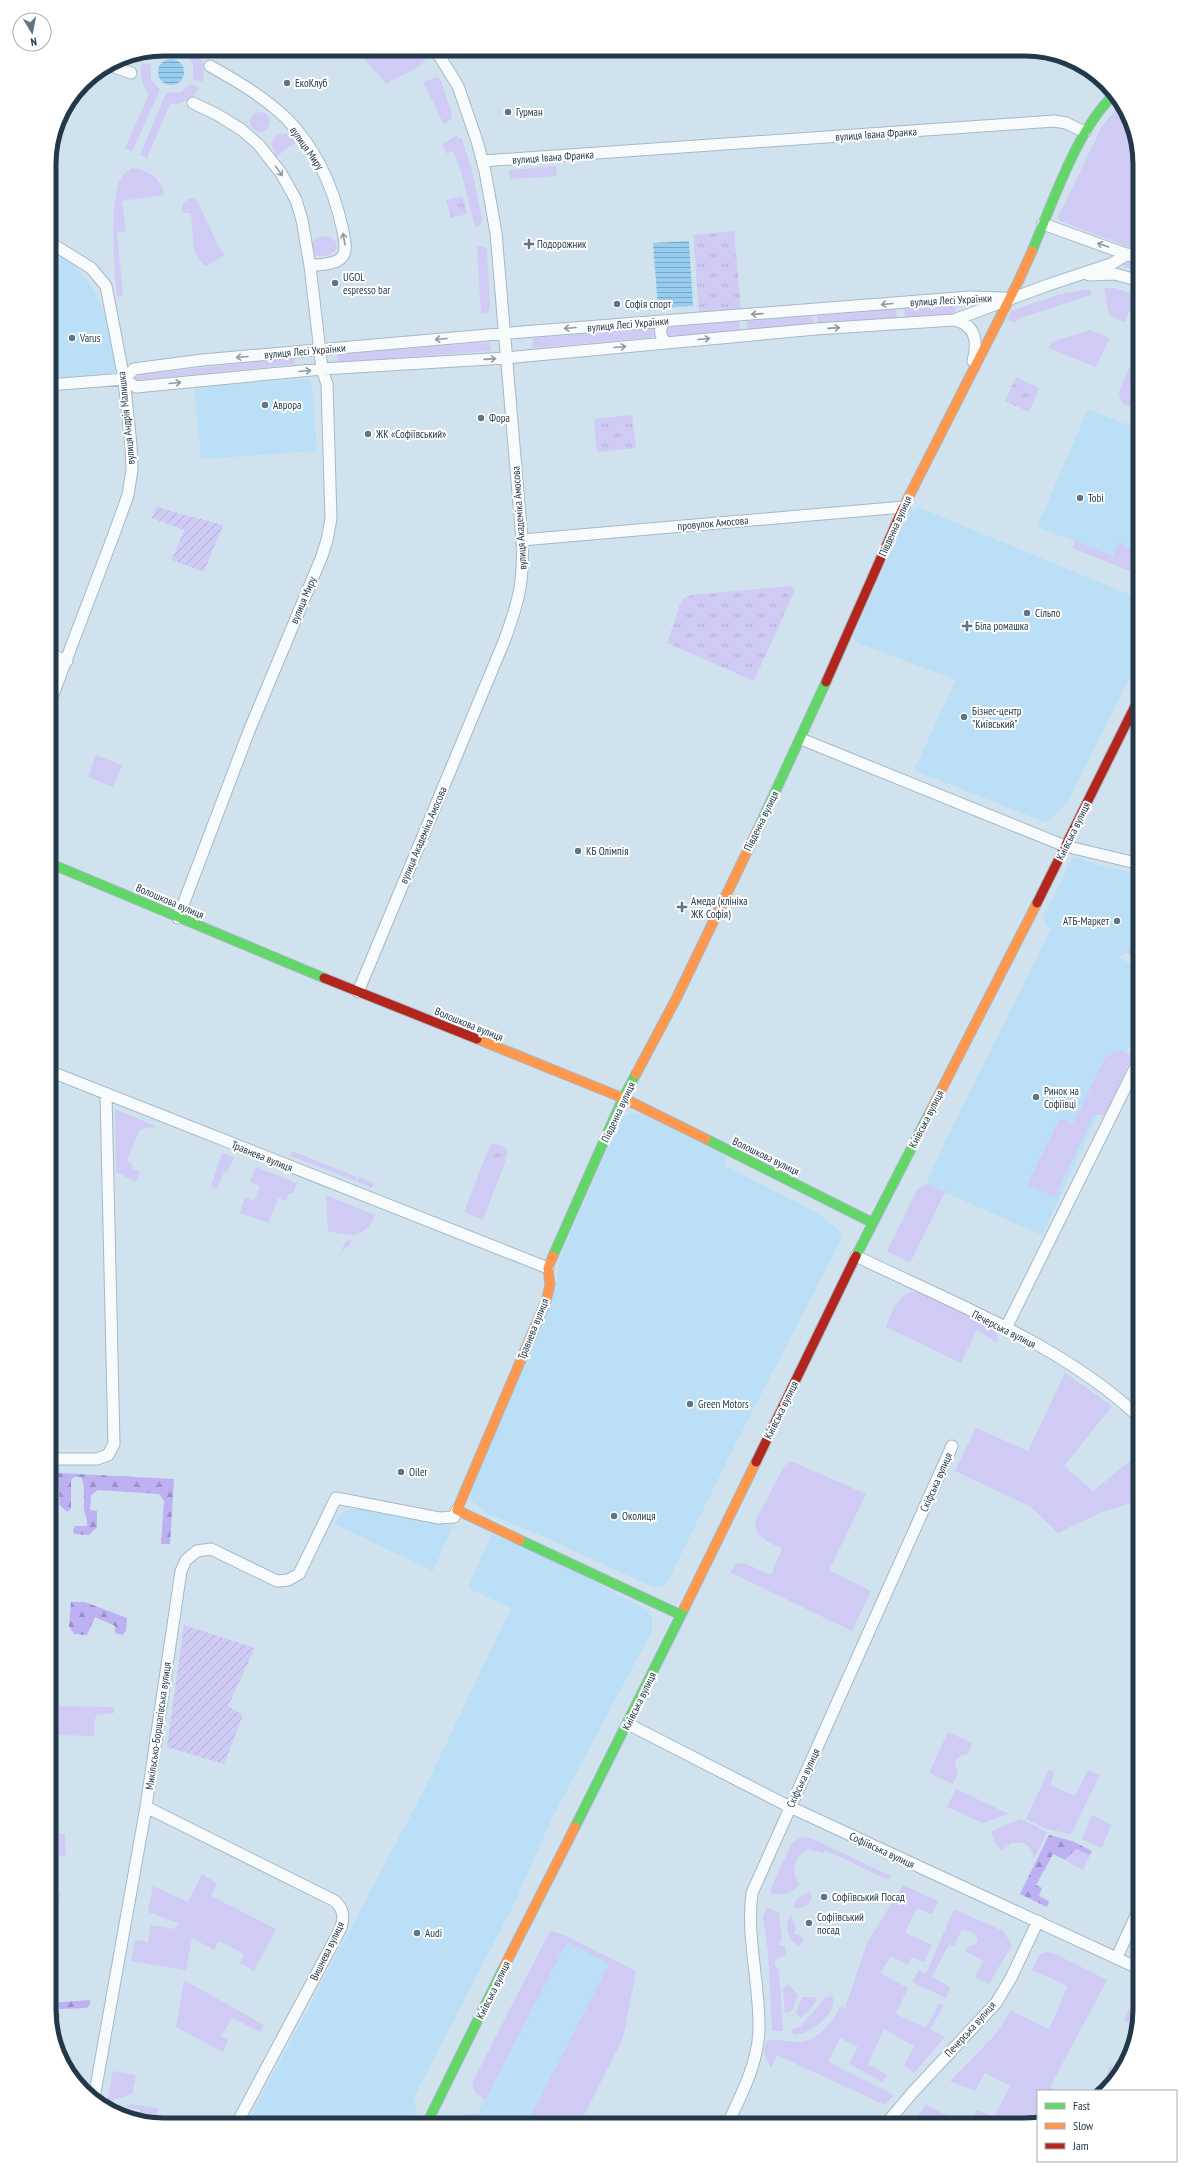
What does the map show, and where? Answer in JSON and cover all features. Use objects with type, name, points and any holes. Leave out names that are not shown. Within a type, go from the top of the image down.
[{"type":"street","name":"вулиця Академіка Амосова","points":[[358,992],[505,639],[519,599],[523,563],[496,233],[483,161],[458,86],[439,56]]},
{"type":"street","name":"вулиця Миру","points":[[210,66],[236,80],[286,118],[313,153],[324,172],[332,190],[346,249],[344,256],[339,260],[310,266]]},
{"type":"street","points":[[116,67],[131,73]]},
{"type":"street","points":[[1010,298],[1085,132],[1111,98]]},
{"type":"street","name":"вулиця Миру","points":[[178,918],[250,731],[327,540],[331,519],[327,384],[322,369],[310,266],[302,220],[296,200],[281,173],[259,145],[242,130],[218,114],[193,103]]},
{"type":"street","name":"вулиця Івана Франка","points":[[483,161],[1054,121],[1066,123],[1085,132]]},
{"type":"street","points":[[1043,224],[1133,256]]},
{"type":"street","name":"вулиця Андрія Малишка","points":[[56,246],[91,268],[106,286],[124,379],[132,470],[128,495],[56,688]]},
{"type":"street","points":[[1010,298],[1111,264],[1128,254]]},
{"type":"street","points":[[1080,275],[1115,274],[1133,279]]},
{"type":"street","points":[[954,298],[959,303],[961,308],[954,320]]},
{"type":"street","name":"вулиця Лесі Українки","points":[[124,379],[134,369],[202,360],[954,298],[1010,298]]},
{"type":"street","name":"вулиця Лесі Українки","points":[[56,384],[124,379],[136,387],[322,369],[506,358],[666,343],[954,320],[1010,298]]},
{"type":"street","name":"Південна вулиця","points":[[548,1268],[623,1098],[676,999],[801,739],[904,507],[970,372],[1010,298]]},
{"type":"street","name":"Південна вулиця","points":[[954,320],[962,321],[973,330],[976,340],[970,372]]},
{"type":"street","points":[[665,321],[661,326],[660,331],[666,343]]},
{"type":"street","name":"провулок Амосова","points":[[522,540],[904,507]]},
{"type":"street","points":[[56,657],[67,661]]},
{"type":"street","name":"Київська вулиця","points":[[429,2118],[534,1907],[628,1724],[856,1256],[1133,710]]},
{"type":"street","points":[[801,739],[1065,846],[1133,862]]},
{"type":"street","name":"Волошкова вулиця","points":[[56,866],[358,992],[623,1098],[873,1223]]},
{"type":"street","name":"Травнева вулиця","points":[[56,1074],[548,1268],[550,1285],[546,1301],[462,1495],[457,1510]]},
{"type":"street","points":[[1006,1328],[1133,1074]]},
{"type":"street","points":[[56,1459],[97,1459],[108,1455],[114,1444],[106,1094]]},
{"type":"street","name":"Печерська вулиця","points":[[856,1256],[1006,1328],[1081,1370],[1133,1412]]},
{"type":"street","name":"Скіфська вулиця","points":[[730,2118],[747,2084],[759,2031],[754,1956],[749,1916],[752,1893],[851,1675],[952,1446]]},
{"type":"street","name":"Микільсько-Борщагівська вулиця","points":[[95,2093],[146,1807],[181,1571],[186,1560],[197,1551],[211,1549],[277,1581],[288,1580],[299,1574],[336,1498],[439,1518],[454,1517],[457,1510]]},
{"type":"street","points":[[457,1510],[681,1615]]},
{"type":"street","name":"Софіївська вулиця","points":[[628,1724],[790,1807],[1133,1966]]},
{"type":"street","name":"Вишнева вулиця","points":[[146,1807],[335,1901],[343,1912],[344,1917],[341,1928],[240,2118]]},
{"type":"street","name":"Печерська вулиця","points":[[891,2118],[913,2092],[996,2003],[1011,1978],[1038,1922]]},
{"type":"street","points":[[1117,1958],[1133,1923]]},
{"type":"shaded area","points":[[171,59],[180,63],[184,72],[180,81],[171,85],[162,81],[158,72],[162,63]]},
{"type":"shaded area","points":[[689,241],[693,306],[658,308],[653,243]]},
{"type":"shaded area","points":[[56,255],[66,259],[76,267],[95,291],[108,322],[116,368],[115,372],[56,378]]},
{"type":"shaded area","points":[[308,379],[312,383],[317,451],[201,459],[194,386]]},
{"type":"shaded area","points":[[1088,409],[1133,427],[1133,563],[1037,527]]},
{"type":"shaded area","points":[[918,507],[1133,596],[1133,671],[1067,803],[1047,823],[914,770],[956,680],[855,642],[853,636],[909,512]]},
{"type":"shaded area","name":"Ринок на Софіївці","points":[[1078,857],[1097,865],[1133,873],[1133,941],[1127,953],[1119,958],[1133,965],[1133,1038],[1042,1235],[926,1184],[942,1148],[1051,929],[1047,927],[1043,918],[1070,862],[1074,858]]},
{"type":"shaded area","points":[[632,1113],[640,1114],[727,1156],[724,1165],[817,1213],[838,1229],[842,1238],[737,1441],[666,1585],[655,1588],[542,1536],[486,1513],[472,1501],[470,1491],[555,1293],[560,1258],[621,1118]]},
{"type":"shaded area","points":[[361,1508],[453,1526],[433,1571],[334,1524],[339,1515],[347,1510]]},
{"type":"shaded area","points":[[491,1534],[560,1563],[649,1611],[652,1617],[652,1631],[552,1818],[517,1898],[413,2099],[417,2108],[413,2118],[250,2118],[423,1792],[511,1608],[468,1588]]},
{"type":"shaded area","points":[[567,1942],[609,1964],[530,2118],[485,2118],[477,2114]]},
{"type":"green space","points":[[187,56],[200,56],[204,68],[202,82],[193,79],[193,63]]},
{"type":"green space","points":[[361,56],[426,56],[421,65],[387,84]]},
{"type":"green space","points":[[142,63],[151,65],[151,80],[160,90],[132,152],[125,148],[149,94],[142,79]]},
{"type":"green space","points":[[437,77],[440,79],[452,114],[452,118],[444,125],[423,82]]},
{"type":"green space","points":[[190,84],[200,88],[187,100],[170,104],[147,158],[140,155],[166,93],[181,92]]},
{"type":"green space","points":[[1118,108],[1125,122],[1131,143],[1133,157],[1133,248],[1060,221],[1058,217],[1102,126]]},
{"type":"green space","points":[[260,112],[267,115],[270,122],[267,129],[260,132],[253,129],[250,122],[253,115]]},
{"type":"green space","points":[[279,134],[286,134],[297,141],[276,157],[271,144],[274,138]]},
{"type":"green space","points":[[456,136],[462,139],[471,167],[482,219],[481,224],[475,228],[461,171],[453,151],[447,154],[442,144]]},
{"type":"green space","points":[[556,166],[557,176],[510,179],[509,170]]},
{"type":"green space","points":[[132,168],[149,173],[157,179],[164,195],[122,201],[126,231],[117,233],[123,296],[117,297],[114,235],[115,200],[122,176]]},
{"type":"green space","points":[[463,196],[467,214],[451,218],[446,200]]},
{"type":"green space","points":[[189,199],[195,199],[198,203],[220,249],[225,255],[206,266],[197,256],[193,242],[191,213],[182,213],[183,204]]},
{"type":"green space","points":[[734,231],[741,309],[699,312],[693,235]]},
{"type":"green space","points":[[328,236],[334,240],[337,248],[325,256],[313,254],[311,243],[315,238]]},
{"type":"green space","points":[[483,246],[487,249],[490,308],[488,313],[481,314],[477,247]]},
{"type":"green space","points":[[1126,261],[1133,263],[1133,269],[1124,267],[1122,264]]},
{"type":"green space","points":[[1104,288],[1115,288],[1133,294],[1133,312],[1130,311],[1124,322],[1109,315]]},
{"type":"green space","points":[[1090,289],[1091,295],[1017,319],[1015,323],[1007,320],[1011,311],[1061,294]]},
{"type":"green space","points":[[950,305],[956,308],[955,312],[951,315],[905,318],[904,308]]},
{"type":"green space","points":[[896,309],[897,319],[818,325],[817,316]]},
{"type":"green space","points":[[812,316],[814,325],[747,330],[747,321]]},
{"type":"green space","points":[[739,321],[740,330],[670,336],[667,334],[668,327]]},
{"type":"green space","points":[[652,328],[654,337],[534,348],[532,346],[533,338]]},
{"type":"green space","points":[[1090,330],[1110,338],[1096,367],[1049,348],[1051,342]]},
{"type":"green space","points":[[490,342],[491,351],[339,362],[337,356],[340,354]]},
{"type":"green space","points":[[294,357],[295,364],[138,380],[135,378],[138,375]]},
{"type":"green space","points":[[1133,359],[1133,384],[1129,393],[1133,395],[1133,408],[1122,403],[1119,394],[1120,388]]},
{"type":"green space","points":[[1016,377],[1039,388],[1029,412],[1005,401]]},
{"type":"green space","points":[[632,415],[636,448],[597,452],[594,419]]},
{"type":"green space","points":[[156,507],[223,525],[204,572],[172,560],[184,530],[152,518]]},
{"type":"green space","points":[[1075,541],[1113,556],[1119,543],[1133,550],[1133,572],[1072,548]]},
{"type":"green space","points":[[791,586],[795,590],[754,681],[667,643],[682,599],[691,595]]},
{"type":"green space","points":[[96,755],[122,765],[113,787],[88,777]]},
{"type":"green space","points":[[1133,941],[1133,956],[1127,953]]},
{"type":"green space","points":[[1121,1051],[1129,1054],[1131,1059],[1105,1115],[1094,1114],[1055,1197],[1027,1185],[1060,1118],[1073,1124],[1105,1058],[1114,1052]]},
{"type":"green space","points":[[115,1109],[155,1126],[154,1129],[149,1127],[139,1131],[128,1157],[128,1162],[133,1165],[132,1169],[140,1172],[136,1182],[116,1172]]},
{"type":"green space","points":[[492,1143],[505,1147],[508,1151],[504,1165],[485,1158]]},
{"type":"green space","points":[[292,1151],[357,1177],[356,1181],[290,1156]]},
{"type":"green space","points":[[222,1153],[234,1157],[228,1171],[223,1173],[217,1189],[211,1186]]},
{"type":"green space","points":[[485,1158],[504,1165],[483,1220],[464,1212]]},
{"type":"green space","points":[[256,1167],[297,1183],[293,1194],[289,1193],[286,1201],[278,1198],[268,1223],[240,1213],[245,1197],[254,1201],[260,1186],[250,1182]]},
{"type":"green space","points":[[359,1177],[374,1183],[372,1188],[357,1182]]},
{"type":"green space","points":[[926,1184],[945,1192],[910,1263],[887,1251],[917,1190]]},
{"type":"green space","points":[[326,1195],[375,1215],[371,1223],[362,1232],[356,1234],[350,1235],[328,1231]]},
{"type":"green space","points":[[352,1239],[349,1247],[344,1248],[337,1259],[346,1241]]},
{"type":"green space","points":[[912,1292],[921,1293],[990,1326],[997,1333],[997,1343],[977,1330],[961,1363],[886,1327],[898,1301],[902,1297]]},
{"type":"green space","points":[[1133,1321],[1133,1331],[1129,1329]]},
{"type":"green space","points":[[1065,1373],[1112,1406],[1064,1466],[1093,1491],[1133,1459],[1133,1502],[1102,1512],[1058,1533],[1031,1507],[955,1471],[976,1428],[1028,1451]]},
{"type":"green space","points":[[791,1461],[866,1494],[829,1570],[871,1591],[852,1631],[730,1572],[736,1564],[744,1563],[771,1575],[782,1549],[760,1536],[755,1522],[784,1466]]},
{"type":"green space","points":[[56,1473],[58,1473],[60,1505],[56,1508]]},
{"type":"green space","points":[[58,1473],[174,1479],[170,1544],[161,1544],[164,1501],[159,1494],[98,1490],[91,1495],[90,1510],[97,1511],[97,1527],[89,1535],[74,1534],[73,1530],[75,1526],[87,1526],[87,1519],[84,1510],[83,1481],[81,1477],[74,1477],[71,1480],[71,1509],[67,1512],[60,1505]]},
{"type":"green space","points":[[71,1602],[85,1602],[127,1618],[126,1631],[122,1635],[115,1633],[115,1626],[95,1617],[87,1635],[74,1634],[69,1626]]},
{"type":"green space","points":[[184,1625],[255,1648],[228,1706],[243,1715],[224,1764],[167,1747]]},
{"type":"green space","points":[[1131,1634],[1133,1634],[1133,1649]]},
{"type":"green space","points":[[56,1706],[114,1707],[114,1713],[97,1715],[94,1721],[94,1736],[56,1735]]},
{"type":"green space","points":[[948,1732],[972,1743],[967,1755],[962,1755],[956,1760],[955,1766],[958,1773],[953,1784],[929,1773]]},
{"type":"green space","points":[[1049,1770],[1054,1773],[1050,1785],[1075,1796],[1088,1770],[1100,1775],[1071,1834],[1047,1829],[1026,1819]]},
{"type":"green space","points":[[956,1789],[1009,1814],[983,1823],[947,1807]]},
{"type":"green space","points":[[1092,1815],[1111,1825],[1102,1848],[1082,1839]]},
{"type":"green space","points":[[1021,1819],[1047,1832],[1034,1859],[1031,1849],[1024,1843],[1011,1843],[1002,1851],[995,1843],[991,1831]]},
{"type":"green space","points":[[56,1820],[59,1820],[59,1834],[65,1834],[66,1856],[56,1856]]},
{"type":"green space","points":[[1049,1835],[1072,1841],[1092,1851],[1090,1855],[1076,1849],[1065,1860],[1053,1854],[1036,1885],[1042,1888],[1039,1896],[1049,1901],[1047,1907],[1020,1894]]},
{"type":"green space","points":[[803,1837],[811,1838],[891,1876],[888,1880],[825,1850],[823,1853],[807,1849],[796,1860],[794,1869],[796,1879],[799,1884],[790,1892],[783,1894],[770,1893],[791,1845],[796,1840]]},
{"type":"green space","points":[[1076,1849],[1090,1855],[1083,1870],[1065,1860]]},
{"type":"green space","points":[[202,1874],[217,1883],[211,1896],[276,1929],[254,1971],[240,1963],[244,1954],[219,1941],[214,1950],[192,1938],[186,1970],[131,1961],[135,1940],[148,1942],[151,1925],[175,1929],[178,1923],[148,1912],[153,1886],[188,1902]]},
{"type":"green space","points":[[903,1885],[938,1901],[932,1914],[917,1908],[905,1933],[932,1945],[924,1962],[912,1957],[908,1965],[891,1956],[880,1973],[908,1988],[896,2014],[926,2028],[939,2003],[944,2005],[930,2029],[945,2037],[914,2073],[904,2065],[914,2046],[884,2029],[868,2064],[887,2075],[883,2082],[849,2064],[858,2047],[840,2038],[828,2062],[894,2095],[885,2105],[777,2055],[771,2067],[765,2055],[767,2041],[806,2041],[824,2030],[840,2007],[845,2008],[867,1943]]},
{"type":"green space","points":[[810,1891],[812,1898],[808,1905],[797,1909],[793,1907],[797,1899]]},
{"type":"green space","points":[[56,1892],[60,1892],[59,1906],[56,1906]]},
{"type":"green space","points":[[767,1907],[779,1913],[782,1939],[778,1943],[780,1946],[785,1946],[786,1956],[777,1958],[774,1963],[779,1970],[783,2031],[772,2031],[768,1951],[763,1917]]},
{"type":"green space","points":[[954,1909],[1003,1931],[1012,1945],[989,1984],[975,1977],[984,1961],[965,1951],[968,1947],[975,1945],[978,1939],[974,1933],[962,1929],[954,1946],[949,1944],[932,1977],[950,1987],[946,1998],[912,1982],[919,1970],[926,1974]]},
{"type":"green space","points":[[790,1916],[792,1917],[796,1930],[794,1933],[804,1938],[800,1946],[793,1941],[788,1934],[787,1925]]},
{"type":"green space","points":[[550,1931],[564,1935],[636,1971],[623,2038],[583,2118],[530,2118],[609,1964],[567,1942],[485,2100],[474,2091],[472,2083]]},
{"type":"green space","points":[[1046,1952],[1053,1953],[1107,1980],[1050,2087],[1056,2090],[1037,2090],[1037,2117],[973,2118],[977,2110],[994,2117],[1010,2086],[985,2073],[975,2091],[950,2081],[994,2036],[1011,2011],[1049,2029],[1068,1986],[1032,1970],[1040,1954]]},
{"type":"green space","points":[[184,1980],[264,2025],[260,2032],[232,2018],[221,2036],[228,2040],[223,2052],[176,2027]]},
{"type":"green space","points":[[789,1985],[798,1995],[792,2011],[785,2013],[783,1988]]},
{"type":"green space","points":[[832,1996],[833,2002],[831,2009],[821,2022],[807,2032],[793,2034],[792,2029],[801,2026],[826,1997]]},
{"type":"green space","points":[[802,1997],[815,1997],[816,2001],[810,2010],[800,2018],[796,2013]]},
{"type":"green space","points":[[90,2000],[90,2004],[87,2008],[59,2009],[60,2030],[58,2030],[56,2002]]},
{"type":"green space","points":[[1133,2001],[1132,2024],[1124,2020]]},
{"type":"green space","points":[[1111,2065],[1116,2068],[1109,2077],[1106,2075]]},
{"type":"green space","points":[[113,2071],[136,2075],[132,2094],[107,2102]]},
{"type":"green space","points":[[130,2104],[158,2108],[157,2118],[139,2115],[140,2110],[125,2107]]},
{"type":"green space","points":[[926,2105],[953,2118],[924,2118],[918,2115]]},
{"type":"green space","points":[[477,2114],[485,2118],[459,2118],[461,2116]]},
{"type":"traffic: fast","points":[[1032,251],[1066,169],[1077,147],[1100,110],[1111,98]]},
{"type":"traffic: fast","points":[[758,829],[826,682]]},
{"type":"traffic: fast","points":[[56,866],[324,978]]},
{"type":"traffic: fast","points":[[553,1256],[623,1098],[636,1074]]},
{"type":"traffic: fast","points":[[856,1256],[929,1114]]},
{"type":"traffic: fast","points":[[706,1139],[873,1223]]},
{"type":"traffic: fast","points":[[520,1540],[681,1615]]},
{"type":"traffic: fast","points":[[575,1827],[685,1607]]},
{"type":"traffic: fast","points":[[429,2118],[504,1967]]},
{"type":"traffic: slow","points":[[903,508],[1019,280],[1032,251]]},
{"type":"traffic: slow","points":[[636,1074],[676,999],[758,829]]},
{"type":"traffic: slow","points":[[929,1114],[1037,903]]},
{"type":"traffic: slow","points":[[477,1039],[623,1098],[706,1139]]},
{"type":"traffic: slow","points":[[520,1540],[457,1510],[546,1301],[550,1285],[548,1268],[553,1256]]},
{"type":"traffic: slow","points":[[685,1607],[756,1462]]},
{"type":"traffic: slow","points":[[504,1967],[575,1827]]},
{"type":"traffic: jam","points":[[826,682],[903,508]]},
{"type":"traffic: jam","points":[[1037,903],[1133,710]]},
{"type":"traffic: jam","points":[[324,978],[477,1039]]},
{"type":"traffic: jam","points":[[756,1462],[856,1256]]},
{"type":"place","name":"ЕкоКлуб","points":[[287,83]]},
{"type":"place","name":"Гурман","points":[[508,112]]},
{"type":"place","name":"Подорожник","points":[[529,244]]},
{"type":"place","name":"UGOL espresso bar","points":[[335,283]]},
{"type":"place","name":"Софія спорт","points":[[617,304]]},
{"type":"place","name":"Varus","points":[[72,338]]},
{"type":"place","name":"Аврора","points":[[265,405]]},
{"type":"place","name":"Фора","points":[[481,418]]},
{"type":"place","name":"ЖК «Софіївський»","points":[[368,434]]},
{"type":"place","name":"Tobi","points":[[1080,498]]},
{"type":"place","name":"Сільпо","points":[[1027,613]]},
{"type":"place","name":"Біла ромашка","points":[[967,626]]},
{"type":"place","name":"Бізнес-центр \"Київський\"","points":[[964,717]]},
{"type":"place","name":"КБ Олімпія","points":[[578,851]]},
{"type":"place","name":"Амеда (клініка ЖК Софія)","points":[[682,907]]},
{"type":"place","name":"АТБ-Маркет","points":[[1117,921]]},
{"type":"place","name":"Ринок на Софіївці","points":[[1036,1097]]},
{"type":"place","name":"Green Motors","points":[[690,1404]]},
{"type":"place","name":"Oiler","points":[[401,1472]]},
{"type":"place","name":"Околиця","points":[[614,1516]]},
{"type":"place","name":"Софіївський Посад","points":[[824,1897]]},
{"type":"place","name":"Софіївський посад","points":[[809,1923]]},
{"type":"place","name":"Audi","points":[[417,1933]]}]
